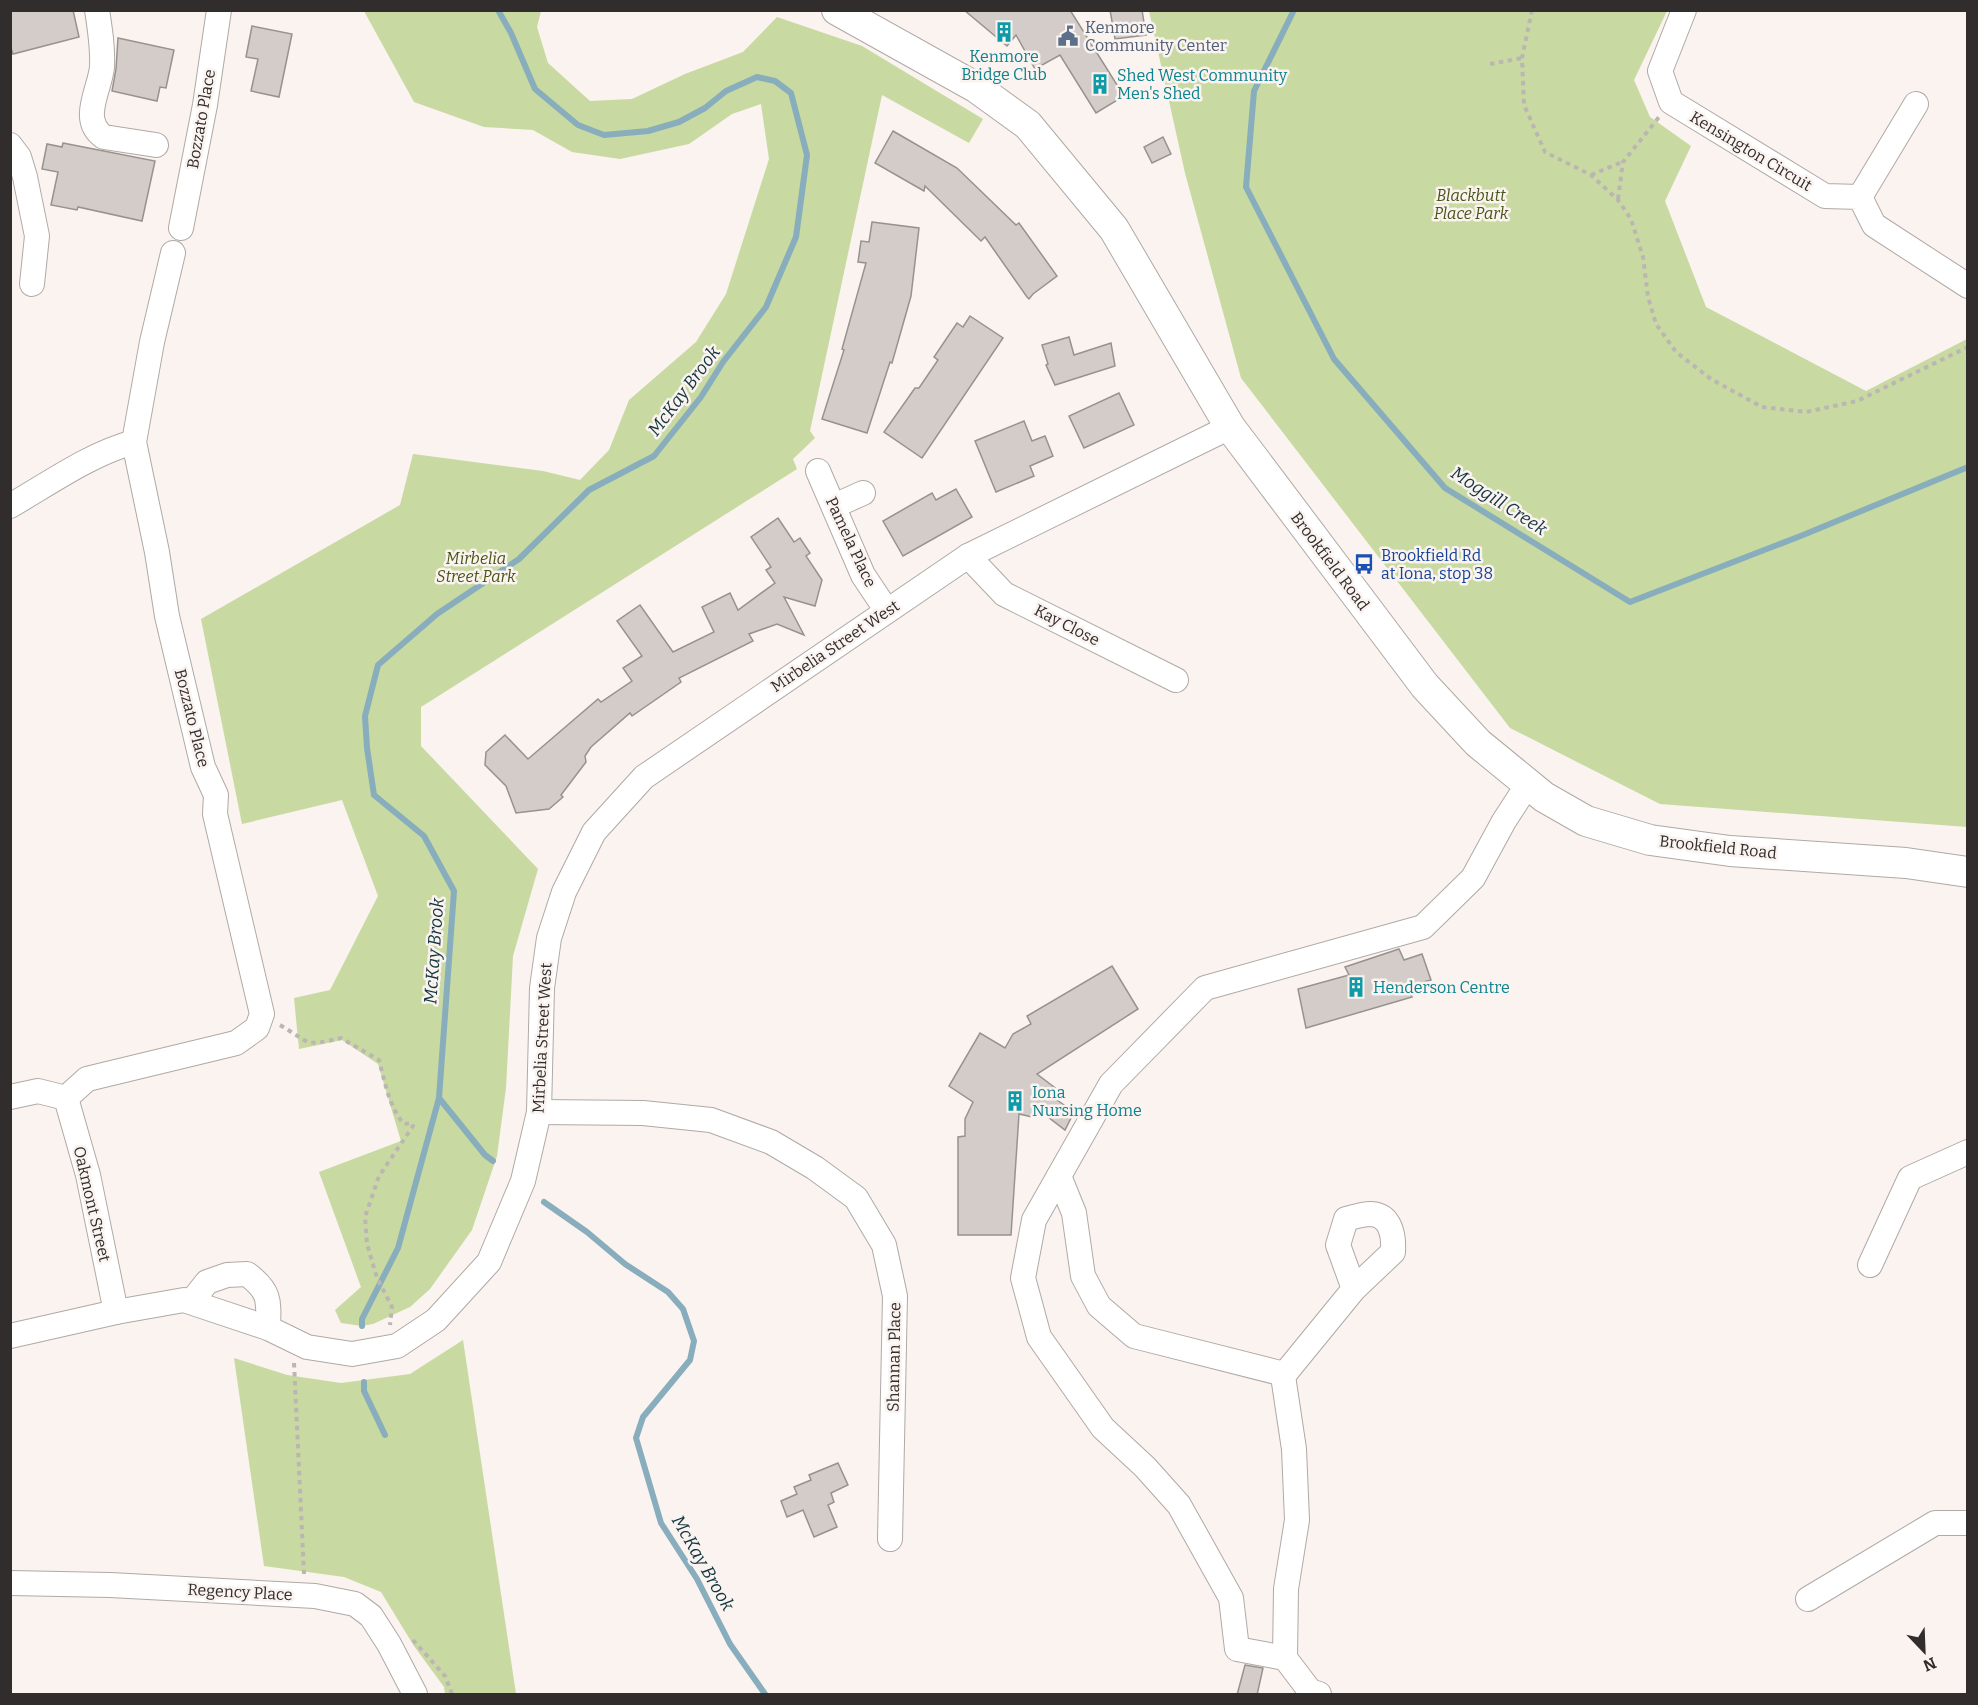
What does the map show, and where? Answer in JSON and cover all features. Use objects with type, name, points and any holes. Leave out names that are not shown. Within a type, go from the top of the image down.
[{"type":"main road","name":"Brookfield Road","points":[[837,10],[978,88],[1028,125],[1114,230],[1230,427],[1425,686],[1478,743],[1544,797],[1586,821],[1650,840],[1730,851],[1906,863],[1968,872]]},
{"type":"street","points":[[97,10],[102,70],[94,97],[92,124],[104,137],[156,145]]},
{"type":"street","name":"Bozzato Place","points":[[181,228],[205,105],[219,10]]},
{"type":"street","name":"Kensington Circuit","points":[[1684,10],[1660,71],[1671,102],[1826,196],[1860,197]]},
{"type":"street","points":[[1916,104],[1860,197],[1874,225],[1968,286]]},
{"type":"street","points":[[10,145],[19,157],[25,177],[37,236],[32,284]]},
{"type":"street","name":"Bozzato Place","points":[[173,253],[152,342],[134,442],[157,552],[167,616],[203,767],[216,795],[215,813],[262,1014]]},
{"type":"street","name":"Mirbelia Street West","points":[[10,1336],[116,1312],[184,1300],[268,1328],[308,1347],[352,1354],[396,1346],[436,1320],[489,1262],[523,1181],[539,1112],[542,988],[549,938],[564,892],[594,832],[644,777],[968,556],[1230,427]]},
{"type":"street","points":[[10,506],[91,459],[134,442]]},
{"type":"street","name":"Pamela Place","points":[[818,471],[863,575],[887,611]]},
{"type":"street","points":[[834,506],[863,493]]},
{"type":"street","name":"Kay Close","points":[[968,556],[1004,594],[1176,680]]},
{"type":"street","points":[[1285,1658],[1237,1649],[1231,1598],[1179,1505],[1145,1467],[1104,1428],[1039,1336],[1023,1278],[1034,1220],[1111,1084],[1206,988],[1423,927],[1473,878],[1504,821],[1528,784]]},
{"type":"street","points":[[10,1097],[38,1091],[66,1098],[87,1079],[236,1043],[257,1028],[262,1014]]},
{"type":"street","name":"Oakmont Street","points":[[66,1098],[88,1175],[116,1312]]},
{"type":"street","name":"Shannan Place","points":[[539,1112],[643,1113],[711,1120],[771,1142],[815,1168],[856,1198],[884,1245],[895,1296],[890,1539]]},
{"type":"street","points":[[1870,1265],[1910,1178],[1968,1152]]},
{"type":"street","points":[[1059,1176],[1074,1213],[1083,1276],[1099,1306],[1134,1336],[1280,1373],[1283,1376],[1294,1449],[1297,1520],[1286,1589],[1285,1658],[1310,1691],[1319,1695]]},
{"type":"street","points":[[192,1302],[207,1282],[227,1275],[247,1274],[261,1284],[269,1303],[268,1328]]},
{"type":"street","points":[[1283,1376],[1354,1289]]},
{"type":"street","points":[[1808,1599],[1935,1522],[1968,1523]]},
{"type":"street","name":"Regency Place","points":[[12,1586],[110,1585],[315,1596],[355,1604],[371,1616],[389,1644],[415,1695]]},
{"type":"path","points":[[1532,10],[1522,58],[1524,105],[1545,153],[1591,175],[1618,200],[1631,219],[1643,257],[1648,297],[1656,324],[1676,352],[1685,359],[1711,379],[1762,406],[1806,412],[1857,401],[1968,347]]},
{"type":"path","points":[[1490,64],[1522,58]]},
{"type":"path","points":[[1591,175],[1623,162],[1671,102]]},
{"type":"path","points":[[1618,200],[1623,162]]},
{"type":"path","points":[[262,1014],[303,1042],[314,1044],[341,1038],[379,1060],[397,1116],[404,1124],[411,1123],[413,1126],[379,1176],[365,1217],[367,1244],[377,1278],[392,1306],[390,1325]]},
{"type":"path","points":[[295,1372],[304,1580]]},
{"type":"path","points":[[408,1635],[446,1676],[452,1695]]},
{"type":"green space","name":"Mirbelia Street Park","points":[[364,11],[541,11],[537,27],[548,63],[590,101],[632,99],[685,74],[743,52],[777,17],[862,46],[983,119],[969,143],[882,95],[810,431],[815,438],[793,459],[797,469],[421,707],[421,746],[538,869],[513,956],[506,1088],[497,1156],[472,1230],[430,1289],[410,1307],[373,1324],[362,1326],[341,1323],[335,1310],[361,1287],[319,1172],[401,1141],[378,1064],[342,1040],[299,1049],[294,998],[330,990],[378,896],[342,800],[242,824],[201,619],[400,505],[413,454],[543,471],[580,480],[609,450],[629,400],[696,342],[726,294],[769,159],[761,104],[732,114],[689,144],[620,159],[572,152],[533,130],[484,127],[414,102]]},
{"type":"green space","name":"Blackbutt Place Park","points":[[1149,11],[1667,11],[1634,80],[1650,117],[1691,146],[1665,201],[1706,307],[1866,391],[1967,339],[1967,827],[1660,804],[1510,728],[1241,378],[1185,173]]},
{"type":"green space","points":[[463,1340],[516,1694],[445,1694],[444,1687],[414,1646],[381,1592],[344,1577],[264,1566],[234,1358],[287,1375],[341,1383],[410,1374]]},
{"type":"building","points":[[10,10],[73,10],[79,37],[13,54],[10,45]]},
{"type":"building","points":[[964,10],[1070,10],[1124,96],[1096,113],[1060,55],[1035,69],[1016,35],[1007,46]]},
{"type":"building","points":[[1110,10],[1142,10],[1146,35],[1115,39]]},
{"type":"building","points":[[252,26],[292,34],[279,97],[251,91],[258,59],[246,57]]},
{"type":"building","points":[[118,38],[174,50],[166,88],[160,87],[157,101],[112,91]]},
{"type":"building","points":[[893,131],[957,168],[1016,225],[1019,223],[1057,276],[1029,299],[985,237],[981,241],[925,186],[924,191],[875,163]]},
{"type":"building","points":[[1163,137],[1171,154],[1152,163],[1144,147]]},
{"type":"building","points":[[63,143],[155,161],[142,221],[78,207],[77,210],[51,205],[58,172],[42,169],[47,144],[62,147]]},
{"type":"building","points":[[872,222],[919,228],[911,296],[892,363],[890,362],[867,433],[822,419],[844,350],[842,349],[866,263],[858,262],[861,241],[869,242]]},
{"type":"building","points":[[970,316],[1003,338],[922,458],[884,432],[938,360],[934,357],[957,323],[963,327]]},
{"type":"building","points":[[1069,337],[1074,355],[1111,343],[1115,366],[1055,385],[1046,365],[1048,364],[1042,345]]},
{"type":"building","points":[[1119,393],[1134,425],[1084,448],[1069,416]]},
{"type":"building","points":[[1024,421],[1032,441],[1045,436],[1053,456],[1030,466],[1034,476],[996,492],[975,441]]},
{"type":"building","points":[[956,489],[972,517],[903,556],[883,521],[932,493],[936,500]]},
{"type":"building","points":[[778,518],[794,542],[800,538],[810,553],[806,556],[822,580],[815,606],[784,597],[804,635],[777,624],[749,634],[753,641],[679,678],[681,682],[632,716],[630,713],[591,747],[585,756],[586,762],[561,795],[563,797],[549,809],[516,813],[506,786],[485,765],[486,752],[505,735],[528,759],[598,699],[601,702],[632,681],[623,668],[642,656],[617,621],[640,605],[673,652],[714,632],[702,607],[730,593],[738,610],[775,583],[766,570],[771,567],[751,537]]},
{"type":"building","name":"Henderson Centre","points":[[1399,949],[1404,960],[1422,954],[1431,980],[1408,986],[1412,997],[1306,1028],[1298,989],[1349,975],[1345,967]]},
{"type":"building","name":"Iona Nursing Home","points":[[1112,966],[1138,1009],[1037,1074],[1058,1090],[1057,1100],[1074,1112],[1065,1130],[1040,1111],[1032,1117],[1019,1114],[1011,1235],[958,1235],[958,1137],[965,1136],[965,1119],[973,1102],[949,1086],[980,1033],[1005,1048],[1013,1034],[1031,1024],[1027,1016]]},
{"type":"building","points":[[838,1463],[848,1485],[831,1493],[834,1502],[828,1505],[837,1527],[814,1537],[803,1510],[787,1517],[781,1501],[797,1494],[794,1487],[811,1480],[809,1475]]},
{"type":"building","points":[[1245,1665],[1263,1668],[1257,1695],[1237,1695]]},
{"type":"waterway","name":"McKay Brook","points":[[362,1326],[362,1319],[398,1248],[439,1098],[454,891],[424,836],[374,795],[365,716],[378,665],[437,614],[519,559],[589,490],[654,456],[701,397],[723,362],[766,307],[796,237],[807,155],[791,93],[775,81],[757,77],[726,91],[705,108],[679,122],[648,131],[604,135],[578,125],[535,89],[511,33],[498,10]]},
{"type":"waterway","name":"Moggill Creek","points":[[1294,10],[1254,91],[1246,187],[1334,359],[1445,488],[1630,602],[1803,535],[1968,467]]},
{"type":"waterway","name":"McKay Brook","points":[[439,1098],[485,1155],[493,1161]]},
{"type":"waterway","name":"McKay Brook","points":[[544,1202],[587,1232],[625,1264],[668,1292],[683,1309],[694,1341],[690,1360],[643,1417],[636,1438],[661,1523],[697,1579],[730,1644],[765,1694]]},
{"type":"waterway","points":[[364,1382],[364,1391],[385,1435]]},
{"type":"place","name":"Kenmore Bridge Club","points":[[1004,32]]},
{"type":"place","name":"Kenmore Community Center","points":[[1068,36]]},
{"type":"place","name":"Shed West Community Men's Shed","points":[[1100,84]]},
{"type":"place","name":"Brookfield Rd at Iona, stop 38","points":[[1364,564]]},
{"type":"place","name":"Henderson Centre","points":[[1356,987]]},
{"type":"place","name":"Iona Nursing Home","points":[[1015,1101]]}]
